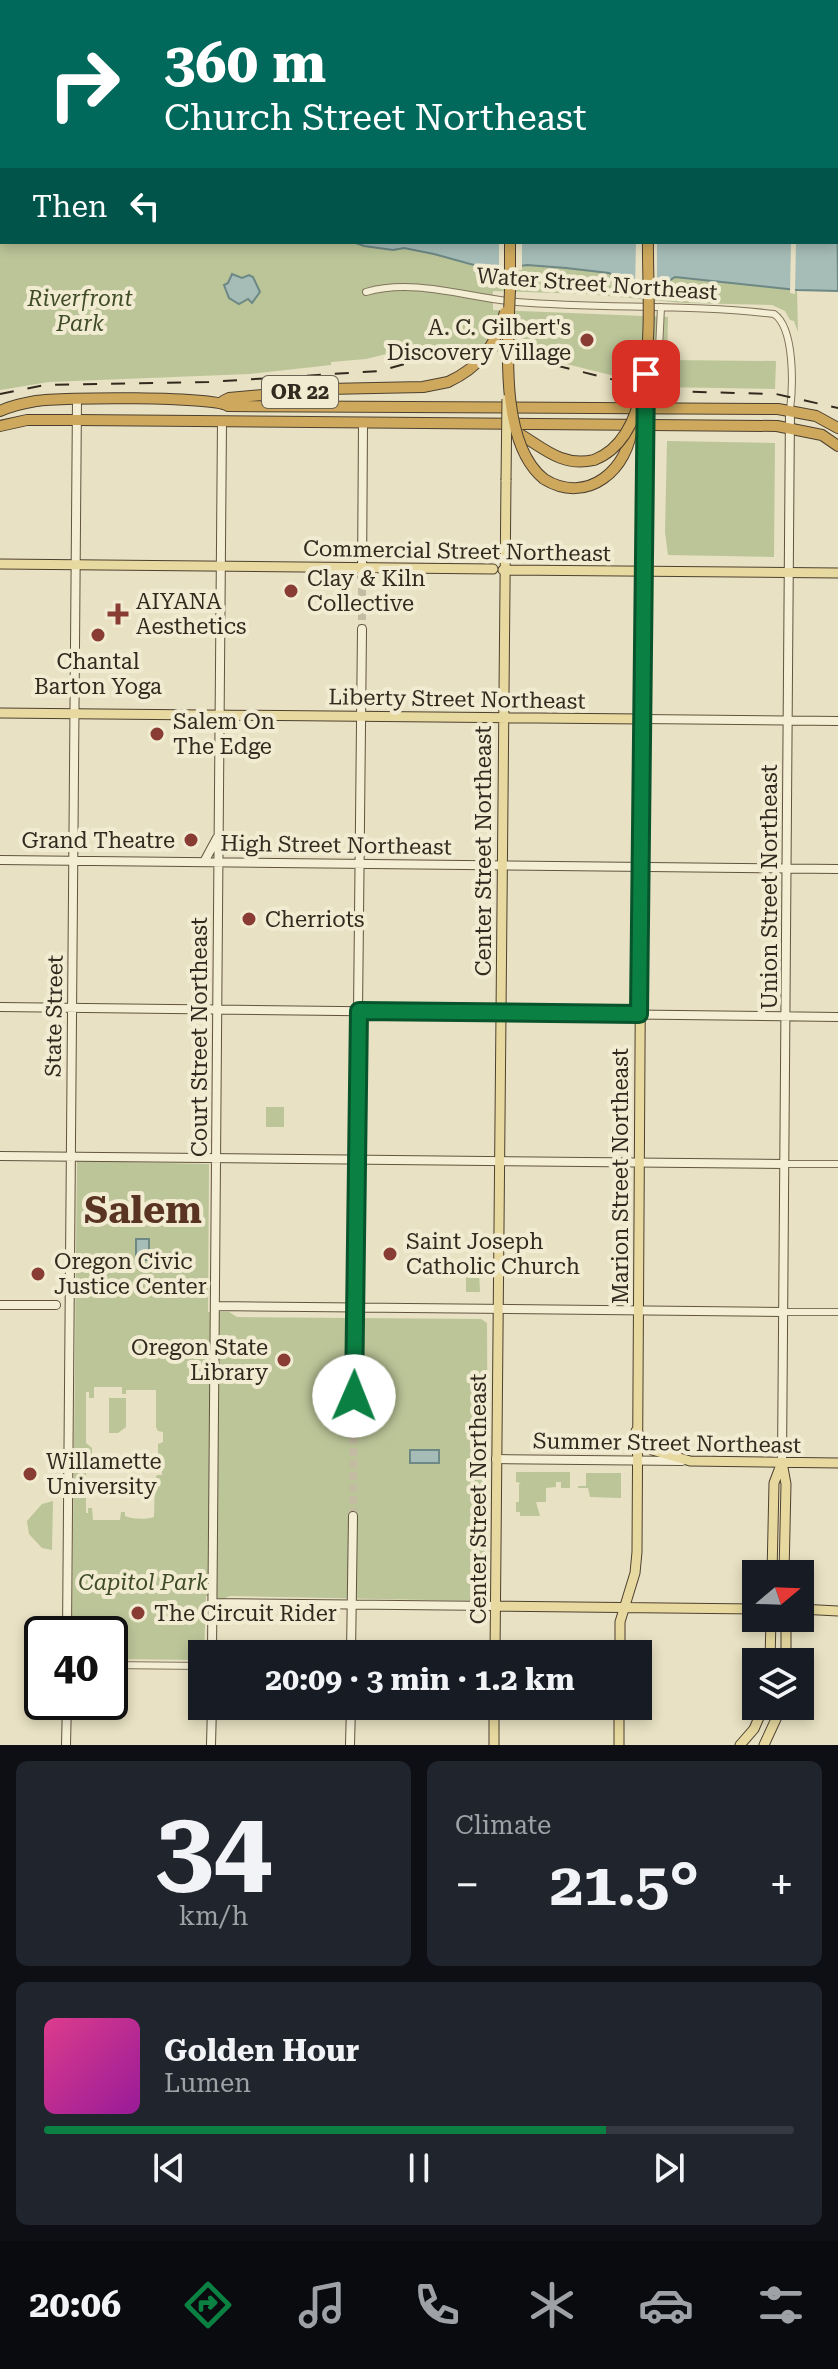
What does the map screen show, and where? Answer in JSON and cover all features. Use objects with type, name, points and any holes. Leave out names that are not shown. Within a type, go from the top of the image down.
[{"type":"highway","name":"OR 22","points":[[0,411],[38,400],[223,401],[327,389],[423,387],[448,382],[467,372],[489,351],[502,321],[510,290],[510,244]]},
{"type":"highway","points":[[502,424],[556,458],[575,462],[594,460],[613,450],[627,434],[646,374],[648,244]]},
{"type":"highway","points":[[510,290],[507,384],[521,448],[531,466],[554,485],[574,489],[602,480],[624,459],[631,442],[632,424]]},
{"type":"highway","points":[[223,401],[228,406],[790,410],[816,416],[838,428]]},
{"type":"highway","name":"OR 22","points":[[0,426],[27,420],[502,424]]},
{"type":"highway","points":[[502,424],[790,428],[822,435],[838,446]]},
{"type":"main road","name":"Marion Street Northeast","points":[[620,1640],[620,1622],[636,1563],[646,374]]},
{"type":"main road","name":"Center Street Northeast","points":[[495,1640],[502,718],[498,570],[506,480],[507,384]]},
{"type":"main road","name":"State Street","points":[[67,1616],[77,399]]},
{"type":"main road","name":"Union Street Northeast","points":[[784,1560],[786,1484],[782,1462],[790,410]]},
{"type":"main road","name":"Court Street Northeast","points":[[212,1640],[222,421]]},
{"type":"main road","points":[[362,584],[363,423]]},
{"type":"main road","name":"Commercial Street Northeast","points":[[0,564],[838,573]]},
{"type":"main road","points":[[354,1396],[362,629]]},
{"type":"main road","name":"Liberty Street Northeast","points":[[0,713],[838,721]]},
{"type":"main road","points":[[204,862],[219,834]]},
{"type":"main road","name":"High Street Northeast","points":[[0,860],[838,869]]},
{"type":"main road","points":[[0,1007],[838,1017]]},
{"type":"main road","points":[[0,1156],[784,1164]]},
{"type":"main road","points":[[0,1305],[56,1305]]},
{"type":"main road","points":[[215,1306],[783,1312]]},
{"type":"main road","points":[[636,1431],[652,1450],[690,1461]]},
{"type":"main road","name":"Summer Street Northeast","points":[[496,1459],[838,1463]]},
{"type":"main road","name":"Union Street Northeast","points":[[772,1560],[774,1483],[782,1462]]},
{"type":"main road","points":[[352,1640],[353,1516]]},
{"type":"main road","points":[[773,1535],[780,1538],[780,1560]]},
{"type":"main road","points":[[213,1603],[742,1609]]},
{"type":"main road","points":[[814,1610],[838,1611]]},
{"type":"main road","points":[[66,1745],[67,1720]]},
{"type":"main road","points":[[211,1745],[212,1720]]},
{"type":"main road","points":[[350,1745],[351,1720]]},
{"type":"main road","points":[[494,1720],[494,1745]]},
{"type":"main road","points":[[619,1720],[619,1745]]},
{"type":"main road","points":[[740,1745],[758,1720]]},
{"type":"main road","points":[[764,1745],[776,1720]]},
{"type":"street","name":"Water Street Northeast","points":[[366,292],[378,288],[411,288],[518,302],[778,315]]},
{"type":"street","points":[[658,370],[661,307]]},
{"type":"street","name":"Union Street Northeast","points":[[778,315],[792,366],[790,410]]},
{"type":"street","points":[[784,1164],[838,1164]]},
{"type":"street","points":[[56,1305],[70,1305]]},
{"type":"street","points":[[783,1312],[838,1312]]},
{"type":"street","points":[[128,1665],[188,1666]]},
{"type":"green space","name":"Riverfront Park","points":[[0,244],[358,244],[393,250],[404,248],[492,270],[527,265],[609,273],[625,284],[675,277],[797,290],[798,332],[785,311],[772,305],[683,303],[587,294],[493,291],[493,310],[668,317],[667,360],[776,361],[775,389],[659,387],[542,358],[472,346],[418,346],[366,359],[331,362],[331,365],[249,374],[49,382],[0,390]]},
{"type":"green space","points":[[667,441],[775,443],[774,557],[668,555],[665,532]]},
{"type":"green space","points":[[266,1107],[284,1107],[284,1127],[266,1127]]},
{"type":"green space","name":"Capitol Park","points":[[77,1161],[209,1164],[208,1312],[229,1312],[237,1317],[481,1319],[487,1323],[485,1599],[230,1596],[223,1599],[206,1596],[204,1640],[188,1640],[188,1660],[128,1659],[128,1616],[72,1616]],"holes":[[[94,1387],[122,1387],[122,1394],[126,1394],[126,1390],[156,1390],[156,1427],[163,1432],[163,1442],[158,1444],[158,1463],[162,1465],[162,1475],[157,1475],[155,1479],[154,1517],[132,1518],[121,1512],[120,1520],[93,1520],[92,1508],[88,1508],[86,1513],[86,1463],[92,1458],[92,1448],[86,1443],[86,1392],[89,1392],[89,1398],[94,1398]]]},
{"type":"green space","points":[[466,1270],[479,1270],[480,1292],[466,1292]]},
{"type":"green space","points":[[109,1398],[126,1398],[126,1427],[118,1433],[109,1433]]},
{"type":"green space","points":[[516,1472],[570,1472],[570,1488],[561,1488],[561,1482],[556,1482],[556,1487],[546,1488],[546,1502],[536,1502],[540,1516],[520,1516],[520,1512],[516,1512],[516,1502],[519,1502],[521,1483],[516,1482]]},
{"type":"green space","points":[[586,1473],[621,1473],[621,1498],[590,1497],[588,1488],[578,1488],[586,1486]]},
{"type":"green space","points":[[53,1501],[52,1550],[42,1548],[29,1534],[27,1521],[42,1504]]},
{"type":"water","points":[[358,244],[838,244],[838,291],[797,290],[675,277],[664,284],[625,284],[609,273],[527,265],[492,270],[404,248],[393,250]]},
{"type":"water","points":[[232,274],[242,278],[253,277],[260,292],[252,303],[248,299],[239,304],[229,298],[224,285]]},
{"type":"water","points":[[136,1239],[149,1239],[149,1260],[136,1260]]},
{"type":"water","points":[[410,1450],[439,1450],[439,1463],[410,1463]]},
{"type":"pier","points":[[499,244],[522,244],[522,270],[499,273]]},
{"type":"pier","points":[[636,244],[657,244],[657,288],[635,288]]},
{"type":"pier","points":[[791,244],[796,244],[795,294],[790,293]]},
{"type":"tunnel","points":[[362,588],[362,629]]},
{"type":"tunnel","points":[[353,1516],[354,1396]]},
{"type":"railway","points":[[0,394],[45,385],[209,382],[379,371],[431,357],[473,354],[530,359],[659,391],[776,394],[838,408]]},
{"type":"place","name":"A. C. Gilbert's Discovery Village","points":[[587,340]]},
{"type":"place","name":"Clay & Kiln Collective","points":[[291,591]]},
{"type":"place","name":"AIYANA Aesthetics","points":[[118,614]]},
{"type":"place","name":"Chantal Barton Yoga","points":[[98,635]]},
{"type":"place","name":"Salem On The Edge","points":[[157,734]]},
{"type":"place","name":"Grand Theatre","points":[[191,840]]},
{"type":"place","name":"Cherriots","points":[[249,919]]},
{"type":"place","name":"Saint Joseph Catholic Church","points":[[390,1254]]},
{"type":"place","name":"Oregon Civic Justice Center","points":[[38,1274]]},
{"type":"place","name":"Oregon State Library","points":[[284,1360]]},
{"type":"place","name":"Willamette University","points":[[30,1474]]},
{"type":"place","name":"The Circuit Rider","points":[[138,1613]]},
{"type":"district","name":"Salem","points":[[143,1210]]},
{"type":"route","points":[[354,1396],[359,1011],[639,1014],[646,374]]}]
